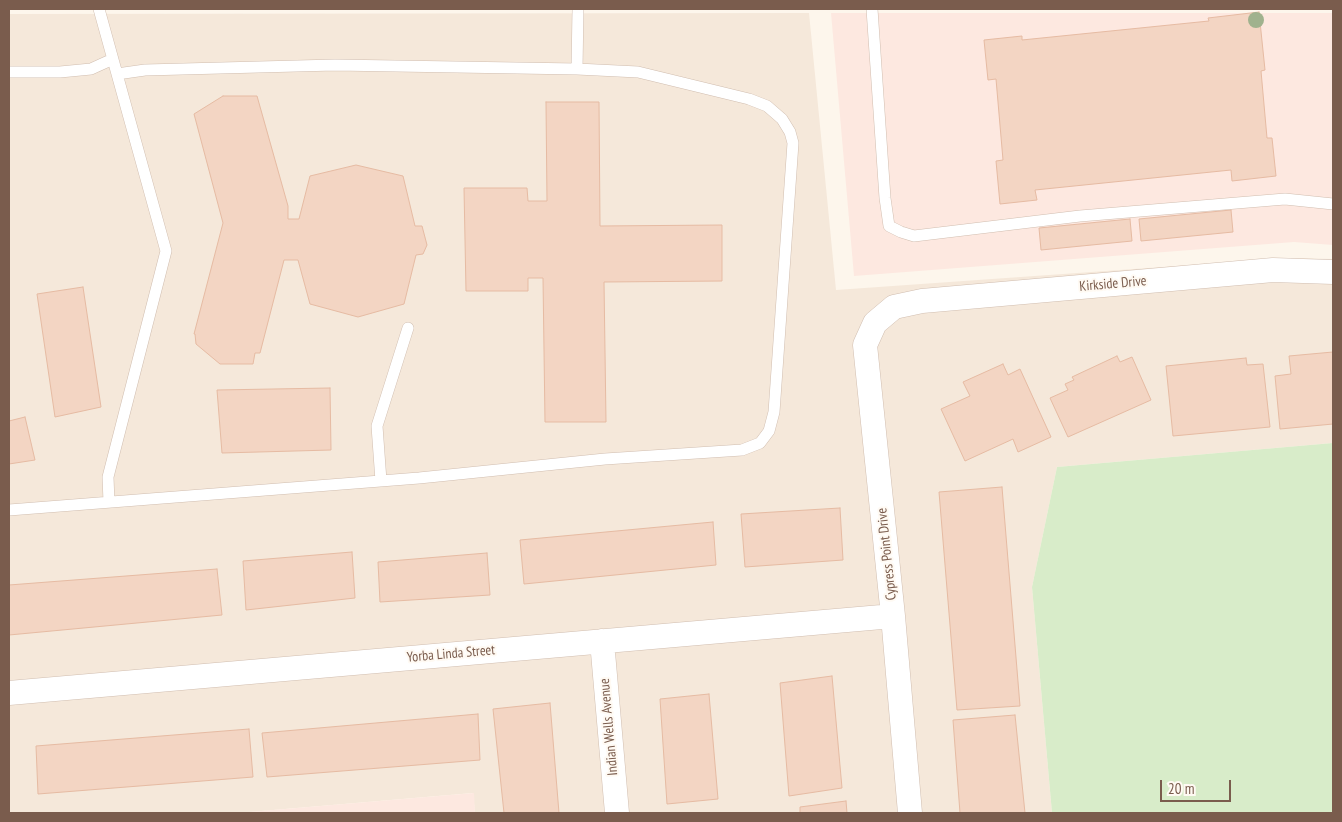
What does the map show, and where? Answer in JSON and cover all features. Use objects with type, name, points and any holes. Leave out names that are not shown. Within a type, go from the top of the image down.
[{"type":"street","name":"Kirkside Drive","points":[[894,307],[922,300],[1273,270],[1333,272]]},
{"type":"street","name":"Cypress Point Drive","points":[[894,307],[874,323],[865,345],[894,616],[910,813]]},
{"type":"street","name":"Yorba Linda Street","points":[[9,693],[894,616]]},
{"type":"street","name":"Indian Wells Avenue","points":[[602,641],[616,813]]},
{"type":"lane","points":[[99,9],[166,251],[108,477],[109,502]]},
{"type":"lane","points":[[577,69],[578,9]]},
{"type":"lane","points":[[872,9],[885,198],[889,226],[901,232],[914,236],[1080,216],[1285,199],[1333,204]]},
{"type":"lane","points":[[9,72],[60,72],[91,69],[113,58]]},
{"type":"lane","points":[[9,510],[742,450],[760,443],[769,431],[774,412],[793,142],[790,132],[782,119],[766,106],[749,99],[638,72],[577,69],[335,65],[145,70],[117,74]]},
{"type":"lane","points":[[380,481],[377,426],[408,328]]},
{"type":"shaded area","points":[[809,13],[836,290],[1290,258],[1333,259],[1333,443],[1057,467],[1032,587],[1052,813],[475,813],[473,793],[238,813],[9,813],[9,14]]},
{"type":"shaded area","points":[[831,13],[1333,13],[1333,245],[1294,242],[854,276]]},
{"type":"shaded area","points":[[474,793],[475,813],[238,813]]},
{"type":"green space","points":[[1333,443],[1333,813],[1052,813],[1032,587],[1057,467]]},
{"type":"building","points":[[1259,12],[1265,70],[1261,71],[1267,138],[1272,138],[1276,176],[1232,181],[1231,170],[1035,190],[1037,200],[1000,204],[996,161],[1003,160],[996,79],[988,80],[984,40],[1022,36],[1022,40],[1209,21],[1208,18]]},
{"type":"building","points":[[223,96],[257,96],[288,206],[288,219],[299,219],[310,176],[356,165],[403,176],[415,226],[422,226],[427,245],[423,254],[416,255],[404,304],[358,317],[310,304],[298,260],[284,260],[260,353],[255,353],[253,364],[220,364],[196,344],[194,334],[223,223],[194,114]]},
{"type":"building","points":[[546,102],[599,102],[600,226],[722,225],[722,281],[604,282],[606,422],[545,422],[543,278],[528,278],[528,291],[466,291],[464,188],[527,188],[528,201],[547,201]]},
{"type":"building","points":[[1231,210],[1233,232],[1141,241],[1139,219]]},
{"type":"building","points":[[1130,219],[1132,241],[1041,250],[1039,228]]},
{"type":"building","points":[[83,287],[101,407],[55,417],[37,294]]},
{"type":"building","points":[[1333,352],[1333,424],[1280,429],[1275,376],[1291,374],[1289,356]]},
{"type":"building","points":[[1117,356],[1120,362],[1132,357],[1151,400],[1068,437],[1050,398],[1068,390],[1065,384],[1074,380],[1072,377]]},
{"type":"building","points":[[1246,358],[1247,365],[1263,364],[1270,427],[1173,436],[1166,366]]},
{"type":"building","points":[[1003,364],[1008,375],[1020,369],[1051,437],[1018,452],[1013,439],[965,461],[941,409],[970,396],[963,382]]},
{"type":"building","points":[[330,388],[331,450],[222,453],[217,390]]},
{"type":"building","points":[[25,417],[35,460],[9,464],[9,421]]},
{"type":"building","points":[[1002,487],[1020,706],[957,710],[939,492]]},
{"type":"building","points":[[840,508],[843,560],[745,567],[741,514]]},
{"type":"building","points":[[713,522],[716,565],[524,584],[520,540]]},
{"type":"building","points":[[352,552],[355,598],[246,610],[243,561]]},
{"type":"building","points":[[487,553],[490,595],[380,602],[378,562]]},
{"type":"building","points":[[217,569],[222,615],[9,635],[9,585]]},
{"type":"building","points":[[832,676],[842,788],[789,796],[780,683]]},
{"type":"building","points":[[709,694],[718,799],[667,804],[660,699]]},
{"type":"building","points":[[550,703],[559,813],[504,813],[493,709]]},
{"type":"building","points":[[478,714],[480,760],[267,777],[262,733]]},
{"type":"building","points":[[1015,715],[1025,813],[960,813],[953,720]]},
{"type":"building","points":[[249,729],[253,777],[38,794],[36,746]]},
{"type":"building","points":[[846,801],[847,813],[800,813],[800,807]]}]
